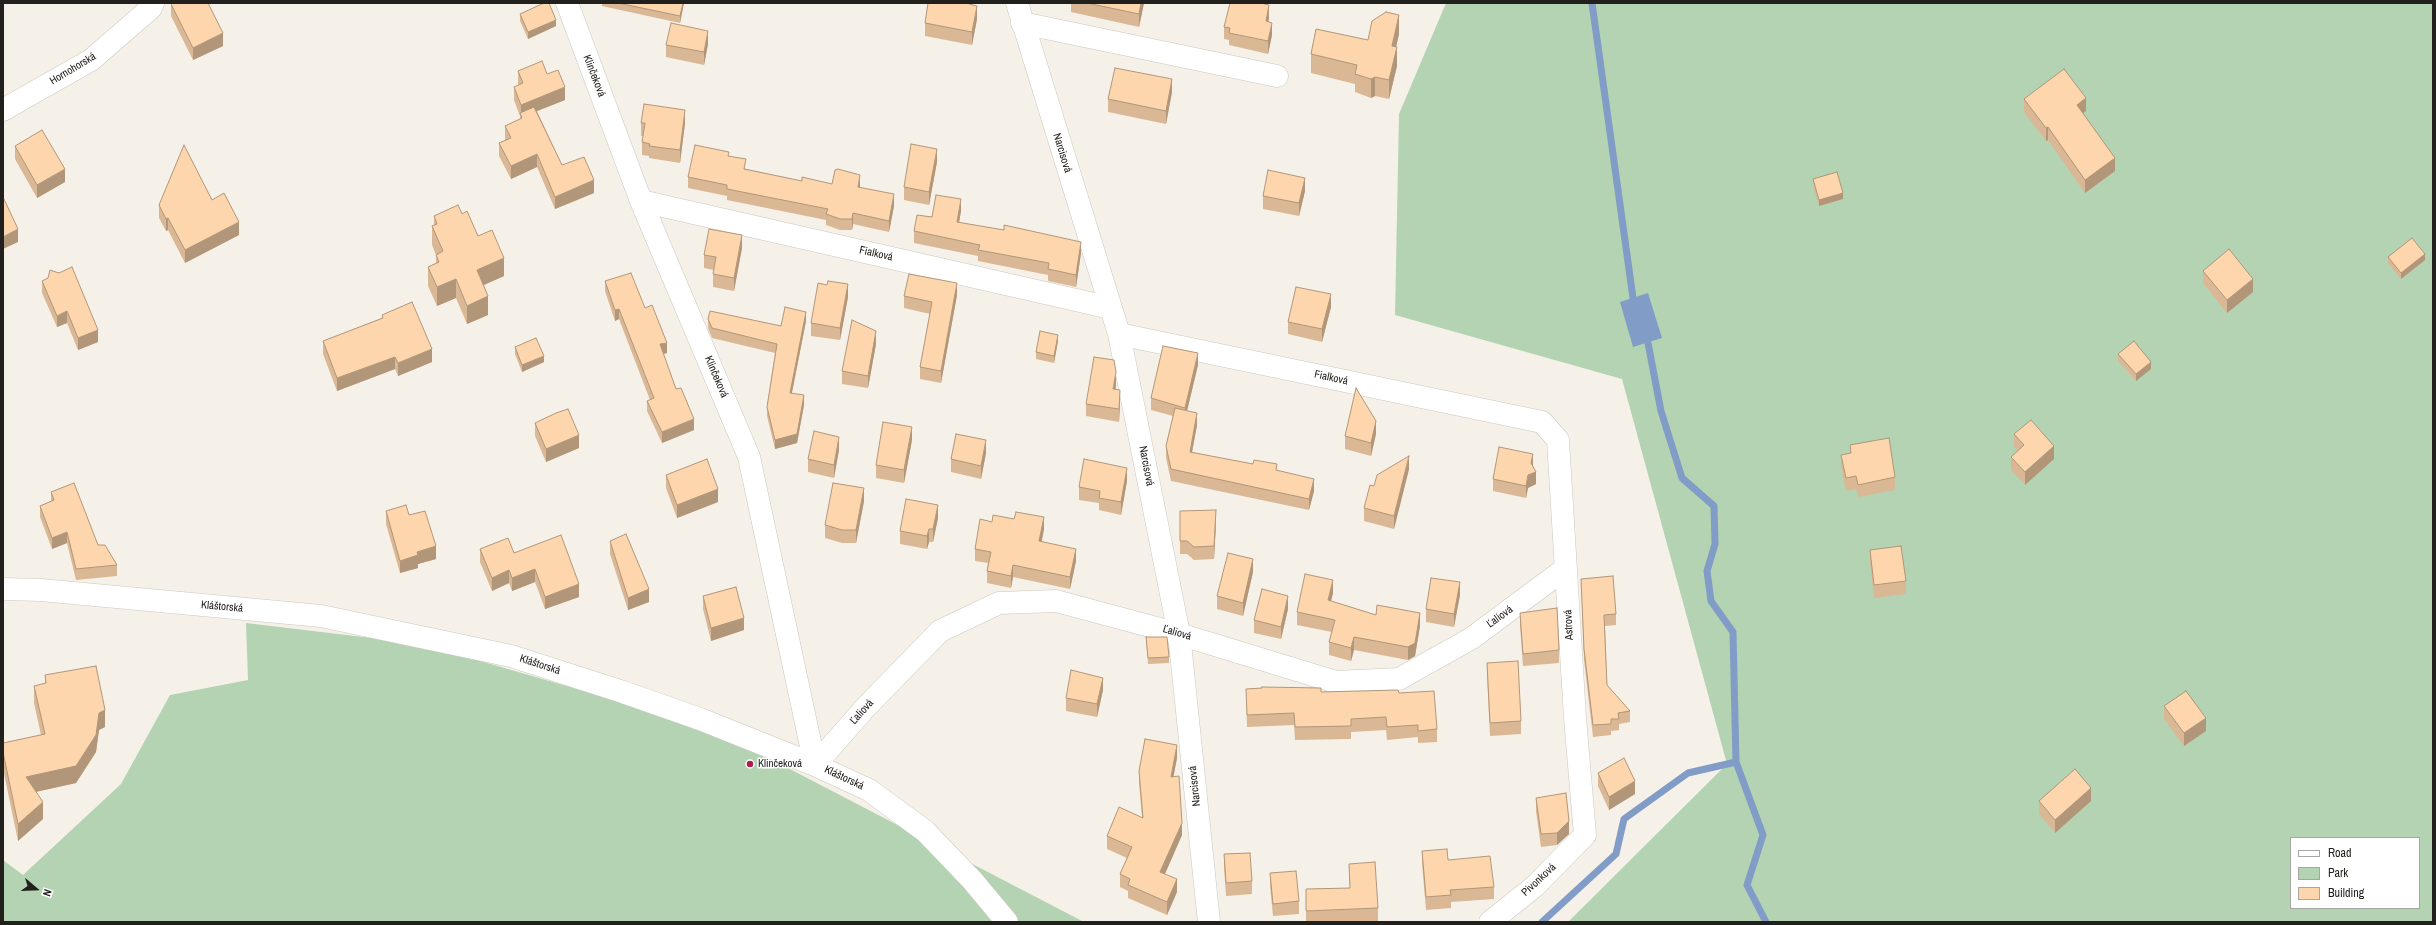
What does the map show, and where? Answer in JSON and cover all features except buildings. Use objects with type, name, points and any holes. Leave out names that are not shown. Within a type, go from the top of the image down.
[{"type":"street","name":"Hornohorská","points":[[3,110],[91,60],[151,8],[153,3]]},
{"type":"street","name":"Klinčeková","points":[[567,3],[641,201],[750,456],[816,765]]},
{"type":"street","name":"Narcisová","points":[[1020,13],[1278,76]]},
{"type":"street","name":"Narcisová","points":[[1020,13],[1119,334],[1179,634],[1209,922]]},
{"type":"street","name":"Fialková","points":[[641,201],[1111,308]]},
{"type":"street","name":"Fialková","points":[[1119,334],[1542,422]]},
{"type":"street","name":"Astrová","points":[[1542,422],[1558,440],[1585,835]]},
{"type":"street","name":"Ľaliová","points":[[816,765],[866,707],[940,631],[998,604],[1056,601],[1179,634],[1336,682],[1399,679],[1472,638],[1566,568]]},
{"type":"street","name":"Kláštorská","points":[[3,589],[41,590],[321,616],[519,658],[700,719],[816,765],[869,790],[926,830],[972,880],[1007,922]]},
{"type":"street","name":"Pivonková","points":[[1490,922],[1535,886],[1585,835]]},
{"type":"green space","points":[[1446,3],[2433,3],[2433,922],[1568,922],[1727,764],[1622,379],[1395,315],[1399,114]]},
{"type":"green space","points":[[246,623],[422,644],[711,728],[1084,922],[3,922],[3,860],[23,875],[121,784],[170,695],[248,680]]},
{"type":"water","points":[[1648,293],[1662,338],[1633,347],[1620,302]]},
{"type":"waterway","points":[[1592,3],[1633,298]]},
{"type":"waterway","points":[[1648,343],[1661,411],[1682,478],[1714,506],[1715,544],[1707,571],[1711,601],[1733,632],[1736,762],[1763,835],[1747,885],[1766,922]]},
{"type":"waterway","points":[[1542,922],[1616,854],[1624,819],[1688,773],[1736,762]]},
{"type":"place","name":"Klinčeková","points":[[750,764]]}]
